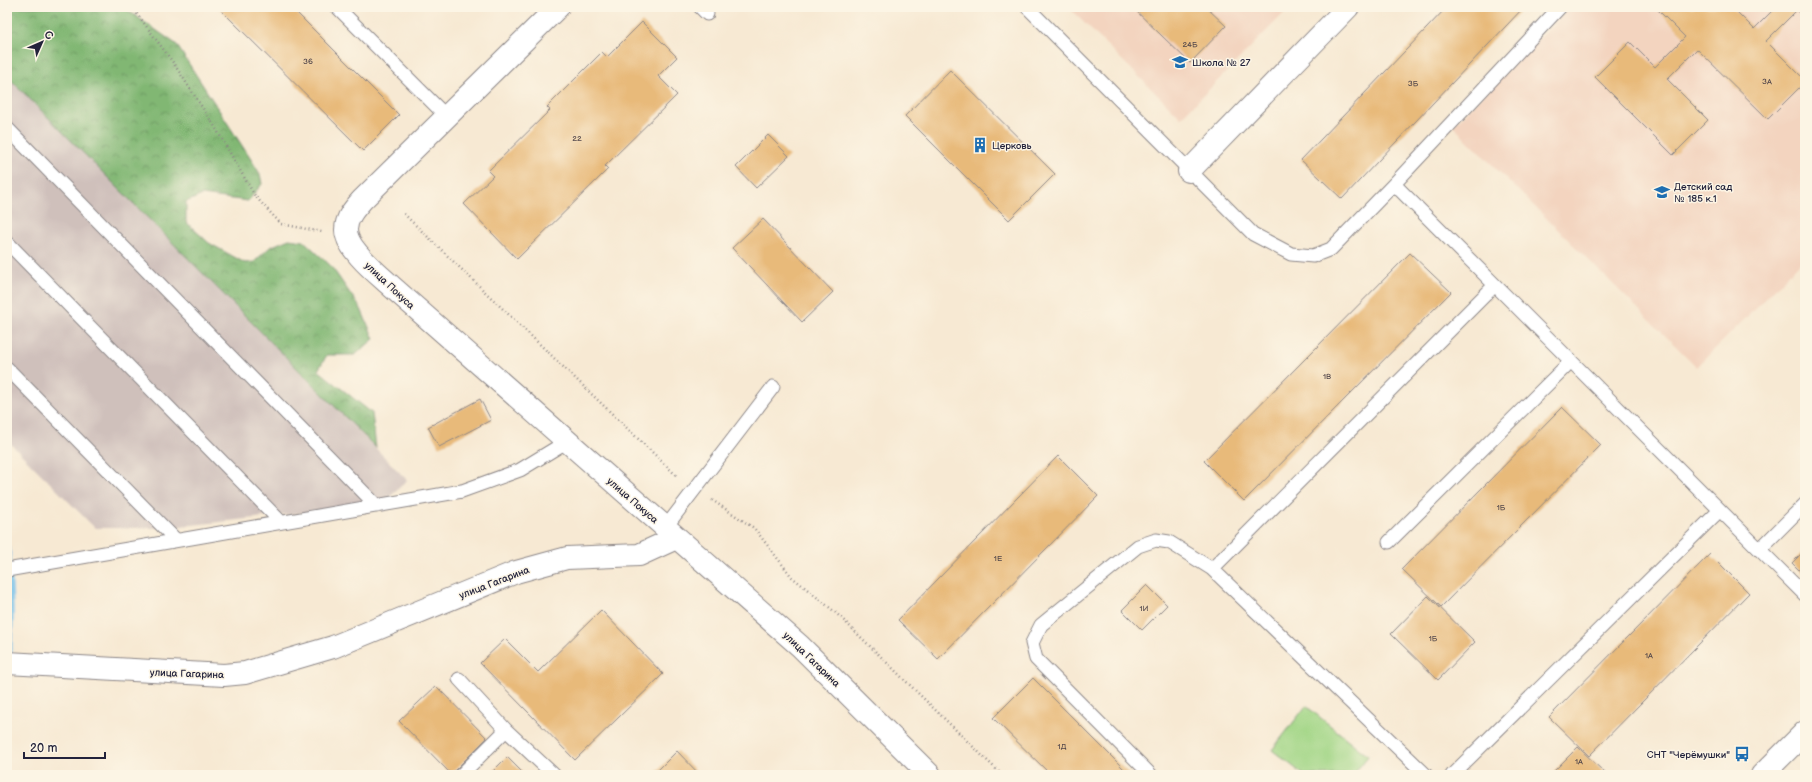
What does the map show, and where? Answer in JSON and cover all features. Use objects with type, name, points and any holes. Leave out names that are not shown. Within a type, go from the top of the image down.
[{"type":"street","points":[[346,231],[350,214],[362,200],[558,7]]},
{"type":"street","points":[[1189,171],[1348,7]]},
{"type":"street","name":"улица Покуса","points":[[346,231],[351,246],[391,286],[566,442],[671,533]]},
{"type":"street","name":"улица Гагарина","points":[[7,663],[224,675],[245,673],[333,648],[516,572],[567,558],[639,555],[671,533],[800,646],[930,775]]},
{"type":"street","points":[[1762,775],[1805,732]]},
{"type":"lane","points":[[337,7],[447,117]]},
{"type":"lane","points":[[1027,7],[1253,234],[1292,254],[1313,256],[1331,248],[1394,184],[1560,7]]},
{"type":"lane","points":[[7,128],[377,506]]},
{"type":"lane","points":[[1394,184],[1805,595]]},
{"type":"lane","points":[[7,242],[281,522]]},
{"type":"lane","points":[[1212,569],[1495,285]]},
{"type":"lane","points":[[1389,542],[1571,361]]},
{"type":"lane","points":[[7,368],[176,540]]},
{"type":"lane","points":[[671,533],[773,388]]},
{"type":"lane","points":[[7,570],[462,491],[520,470],[566,442]]},
{"type":"lane","points":[[1760,549],[1805,504]]},
{"type":"lane","points":[[1452,775],[1720,510]]},
{"type":"lane","points":[[1151,775],[1036,659],[1032,643],[1041,625],[1138,546],[1156,540],[1170,542],[1212,569],[1426,775]]},
{"type":"lane","points":[[459,679],[506,730],[554,775]]},
{"type":"lane","points":[[461,775],[506,730]]},
{"type":"path","points":[[132,7],[172,61],[215,127],[255,196],[281,224],[320,232],[346,231]]},
{"type":"shaded area","name":"Школа № 27","points":[[1068,7],[1290,7],[1181,118]]},
{"type":"shaded area","name":"Детский сад № 185 к.1","points":[[1570,7],[1805,7],[1805,258],[1697,367],[1453,126]]},
{"type":"shaded area","points":[[7,76],[407,480],[383,504],[164,528],[95,528],[7,440]]},
{"type":"green space","points":[[7,7],[123,7],[176,44],[260,174],[262,184],[248,201],[202,195],[186,202],[186,222],[209,243],[245,263],[254,262],[270,247],[289,239],[304,241],[331,266],[361,309],[374,339],[355,355],[327,355],[318,370],[372,413],[376,448],[7,76]]},
{"type":"green space","points":[[1306,706],[1368,756],[1353,775],[1304,775],[1272,750]]},
{"type":"building","points":[[218,7],[291,7],[399,115],[363,151]]},
{"type":"building","points":[[1132,7],[1206,7],[1226,26],[1190,63]]},
{"type":"building","points":[[1447,7],[1524,7],[1342,199],[1301,160]]},
{"type":"building","points":[[1660,7],[1732,7],[1754,29],[1776,7],[1805,7],[1805,18],[1797,10],[1766,41],[1805,80],[1805,82],[1768,119],[1697,49],[1667,79],[1708,120],[1673,155],[1595,77],[1630,42],[1655,67],[1685,37],[1658,10]]},
{"type":"building","points":[[642,22],[677,57],[658,76],[677,95],[605,166],[608,169],[517,259],[464,204],[493,176],[488,171],[550,110],[547,107],[602,52],[607,57]]},
{"type":"building","name":"Церковь","points":[[950,70],[1055,174],[1009,220],[905,116]]},
{"type":"building","points":[[768,135],[789,156],[756,188],[736,167]]},
{"type":"building","points":[[763,219],[833,292],[802,322],[732,248]]},
{"type":"building","points":[[1410,253],[1451,292],[1244,501],[1204,461]]},
{"type":"building","points":[[480,399],[491,420],[439,447],[428,427]]},
{"type":"building","points":[[1562,407],[1601,445],[1441,607],[1402,569]]},
{"type":"building","points":[[1058,456],[1098,496],[938,659],[898,620]]},
{"type":"building","points":[[1805,550],[1805,576],[1792,563]]},
{"type":"building","points":[[1710,554],[1749,593],[1589,756],[1549,717]]},
{"type":"building","points":[[1147,585],[1167,605],[1142,630],[1122,610]]},
{"type":"building","points":[[1428,596],[1475,642],[1438,680],[1391,634]]},
{"type":"building","points":[[601,610],[663,674],[575,760],[480,663],[505,639],[538,672]]},
{"type":"building","points":[[1033,678],[1130,775],[1051,775],[993,718]]},
{"type":"building","points":[[436,686],[487,738],[451,774],[399,721]]},
{"type":"building","points":[[1578,747],[1607,775],[1550,775]]},
{"type":"building","points":[[677,751],[700,775],[653,775]]},
{"type":"building","points":[[507,757],[525,775],[489,775]]},
{"type":"waterway","points":[[7,549],[10,613],[7,675]]},
{"type":"place","name":"Школа № 27","points":[[1180,62]]},
{"type":"place","name":"Церковь","points":[[980,145]]},
{"type":"place","name":"Детский сад № 185 к.1","points":[[1662,192]]},
{"type":"place","name":"СНТ \"Черёмушки\"","points":[[1742,754]]}]
